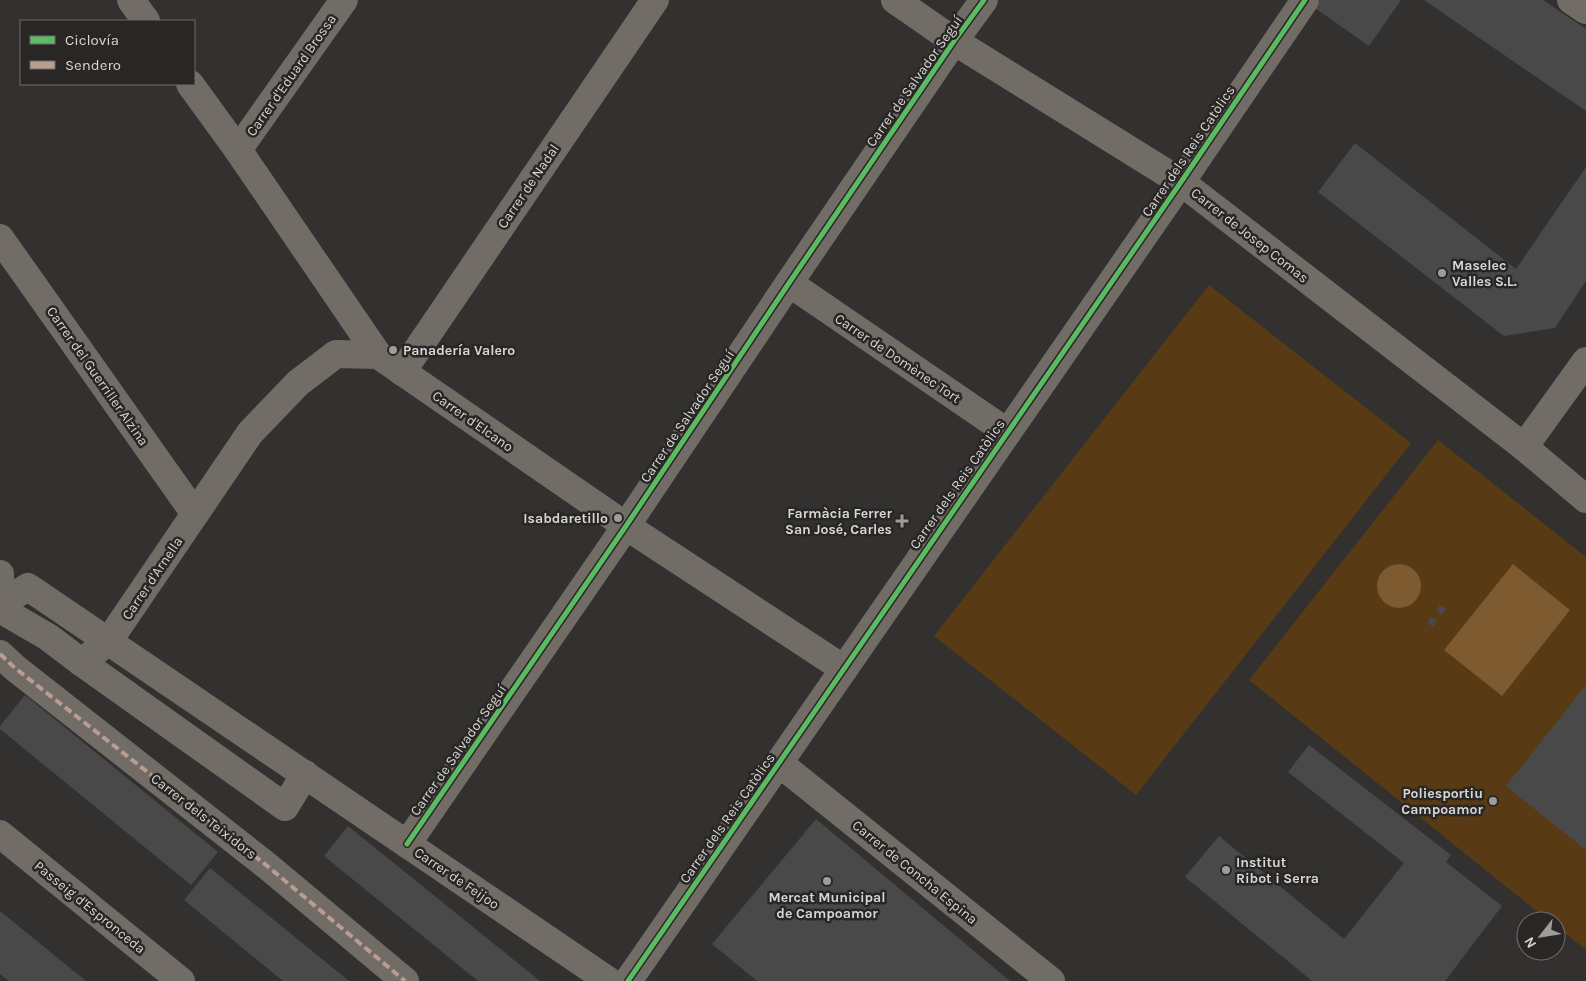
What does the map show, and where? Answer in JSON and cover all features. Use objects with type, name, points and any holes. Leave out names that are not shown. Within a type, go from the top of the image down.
[{"type":"street","points":[[131,0],[145,20]]},
{"type":"street","name":"Carrer d'Eduard Brossa","points":[[238,150],[344,0]]},
{"type":"street","name":"Carrer de Nadal","points":[[401,371],[655,0]]},
{"type":"street","name":"Carrer de Josep Comas","points":[[895,0],[954,41],[1181,182],[1524,447],[1586,499]]},
{"type":"street","name":"Carrer de Salvador Seguí","points":[[407,844],[626,526],[954,41],[984,0]]},
{"type":"street","name":"Carrer dels Reis Catòlics","points":[[628,981],[1181,182],[1304,0]]},
{"type":"street","points":[[1571,0],[1586,10]]},
{"type":"street","name":"Carrer d'Elcano","points":[[191,85],[238,150],[378,355],[626,526],[844,669]]},
{"type":"street","name":"Carrer del Guerriller Alzina","points":[[0,238],[195,514]]},
{"type":"street","name":"Carrer de Domènec Tort","points":[[789,283],[1007,432]]},
{"type":"street","name":"Carrer d'Arnella","points":[[108,642],[250,433],[298,383],[336,354],[378,355]]},
{"type":"street","points":[[1524,447],[1586,361]]},
{"type":"street","points":[[0,574],[0,580]]},
{"type":"street","name":"Carrer de Feijoo","points":[[0,604],[28,587],[609,981]]},
{"type":"street","points":[[0,609],[48,637],[285,807],[305,774]]},
{"type":"street","points":[[81,662],[108,642]]},
{"type":"street","name":"Carrer dels Teixidors","points":[[0,654],[266,865],[405,981]]},
{"type":"street","name":"Carrer de Concha Espina","points":[[778,763],[1051,981]]},
{"type":"street","name":"Passeig d'Espronceda","points":[[0,834],[181,981]]},
{"type":"shaded area","points":[[1209,285],[1411,443],[1136,795],[934,636]]},
{"type":"shaded area","name":"Poliesportiu Campoamor","points":[[1438,440],[1586,557],[1586,950],[1566,934],[1566,911],[1537,911],[1249,680]]},
{"type":"shaded area","points":[[1399,564],[1411,568],[1417,574],[1421,586],[1417,598],[1411,604],[1399,608],[1387,604],[1381,598],[1377,586],[1381,574],[1387,568]]},
{"type":"shaded area","points":[[1513,564],[1570,610],[1502,696],[1444,650]]},
{"type":"building","points":[[1320,0],[1401,0],[1369,46],[1315,8]]},
{"type":"building","points":[[1424,0],[1543,0],[1586,29],[1586,111]]},
{"type":"building","points":[[1355,143],[1516,269],[1586,167],[1586,281],[1555,328],[1504,336],[1318,192]]},
{"type":"building","points":[[1440,605],[1446,609],[1442,615],[1436,610]]},
{"type":"building","points":[[1431,617],[1437,621],[1433,627],[1427,622]]},
{"type":"building","points":[[1586,685],[1586,850],[1506,786]]},
{"type":"building","points":[[25,695],[218,852],[191,885],[0,729],[0,726]]},
{"type":"building","name":"Institut Ribot i Serra","points":[[1309,745],[1451,855],[1446,862],[1502,906],[1445,981],[1312,981],[1185,877],[1219,836],[1344,939],[1404,863],[1288,772]]},
{"type":"building","name":"Mercat Municipal de Campoamor","points":[[816,819],[1010,981],[757,981],[712,944]]},
{"type":"building","points":[[348,826],[540,981],[478,981],[324,856]]},
{"type":"building","points":[[210,868],[349,981],[283,981],[184,900]]},
{"type":"building","points":[[0,911],[86,981],[9,981],[0,974]]},
{"type":"marked path","points":[[0,654],[15,668],[266,865],[405,981]]},
{"type":"cycle path","points":[[407,844],[626,526],[954,41],[984,0]]},
{"type":"cycle path","points":[[628,981],[1305,0]]},
{"type":"place","name":"Maselec Valles S.L.","points":[[1442,273]]},
{"type":"place","name":"Panadería Valero","points":[[393,350]]},
{"type":"place","name":"Isabdaretillo","points":[[618,518]]},
{"type":"place","name":"Farmàcia Ferrer San José, Carles","points":[[902,521]]},
{"type":"place","name":"Poliesportiu Campoamor","points":[[1493,801]]},
{"type":"place","name":"Institut Ribot i Serra","points":[[1226,870]]},
{"type":"place","name":"Mercat Municipal de Campoamor","points":[[827,881]]}]
